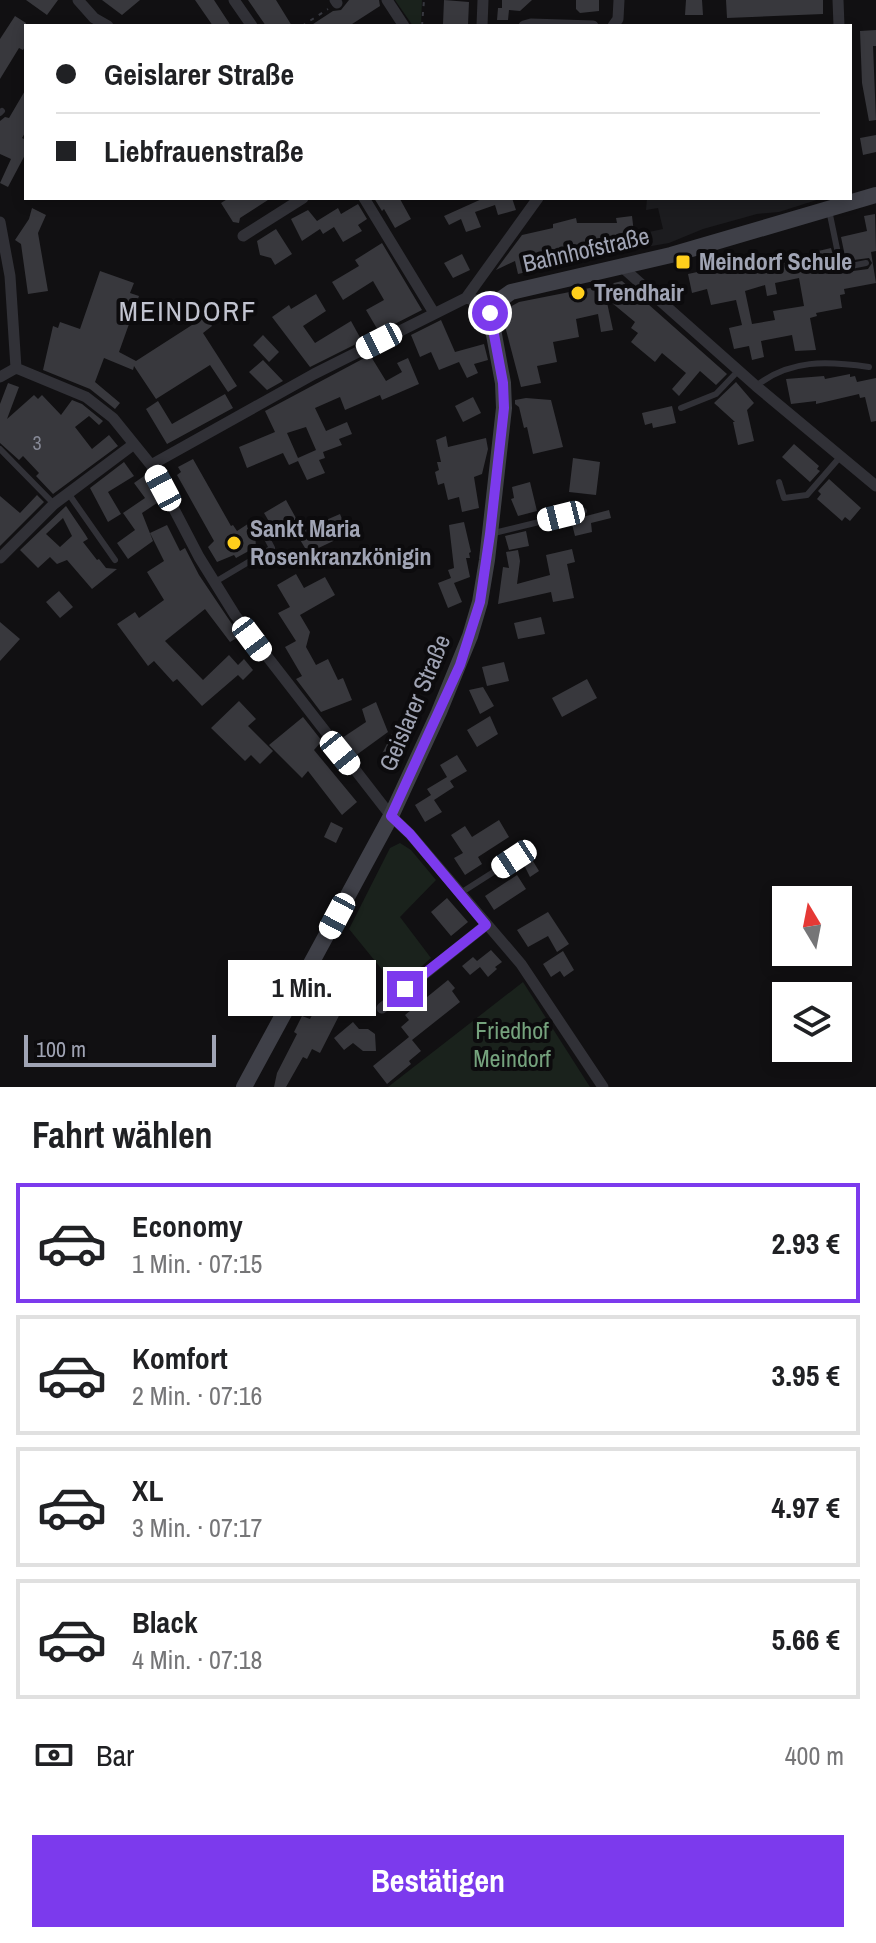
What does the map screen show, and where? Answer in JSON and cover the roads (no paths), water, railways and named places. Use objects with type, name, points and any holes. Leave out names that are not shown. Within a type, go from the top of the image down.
[{"type":"main road","name":"Bahnhofstraße","points":[[852,199],[876,195]]},
{"type":"main road","name":"Bahnhofstraße","points":[[494,304],[511,292],[622,267],[829,210],[848,200]]},
{"type":"main road","name":"Geislarer Straße","points":[[244,1087],[391,816],[465,651],[480,602],[504,408],[500,364],[490,325],[494,304]]},
{"type":"street","points":[[78,0],[94,18],[104,24]]},
{"type":"street","points":[[234,0],[251,24]]},
{"type":"street","points":[[387,0],[403,24]]},
{"type":"street","points":[[482,24],[483,0]]},
{"type":"street","points":[[614,24],[618,19],[619,0]]},
{"type":"street","points":[[838,0],[839,24]]},
{"type":"street","points":[[243,236],[300,200]]},
{"type":"street","points":[[365,200],[434,313]]},
{"type":"street","points":[[151,465],[314,374],[466,298],[537,200]]},
{"type":"street","points":[[0,222],[10,276],[16,368]]},
{"type":"street","points":[[622,267],[738,371],[876,486]]},
{"type":"street","points":[[466,298],[494,304]]},
{"type":"street","points":[[0,377],[16,368]]},
{"type":"street","points":[[16,368],[86,397],[113,418],[151,465],[243,627],[391,816],[521,964],[603,1087]]},
{"type":"street","points":[[0,558],[54,504],[134,444]]},
{"type":"street","points":[[382,1008],[486,925]]},
{"type":"lane","points":[[829,210],[841,268],[866,263]]},
{"type":"lane","points":[[756,386],[772,373],[826,361],[869,367]]},
{"type":"lane","points":[[681,408],[716,394],[738,371]]},
{"type":"lane","points":[[0,449],[54,504]]},
{"type":"lane","points":[[779,482],[784,498],[807,495],[841,456]]},
{"type":"lane","points":[[68,493],[115,560]]},
{"type":"lane","points":[[490,534],[584,511]]},
{"type":"lane","points":[[215,582],[272,548],[259,523]]},
{"type":"lane","points":[[459,894],[514,859]]},
{"type":"place","name":"Meindorf Schule","points":[[683,262]]},
{"type":"place","name":"Trendhair","points":[[578,293]]},
{"type":"place","name":"Sankt Maria Rosenkranzkönigin","points":[[234,543]]},
{"type":"district","name":"MEINDORF","points":[[188,311]]},
{"type":"park label","name":"Friedhof Meindorf","points":[[512,1045]]}]
